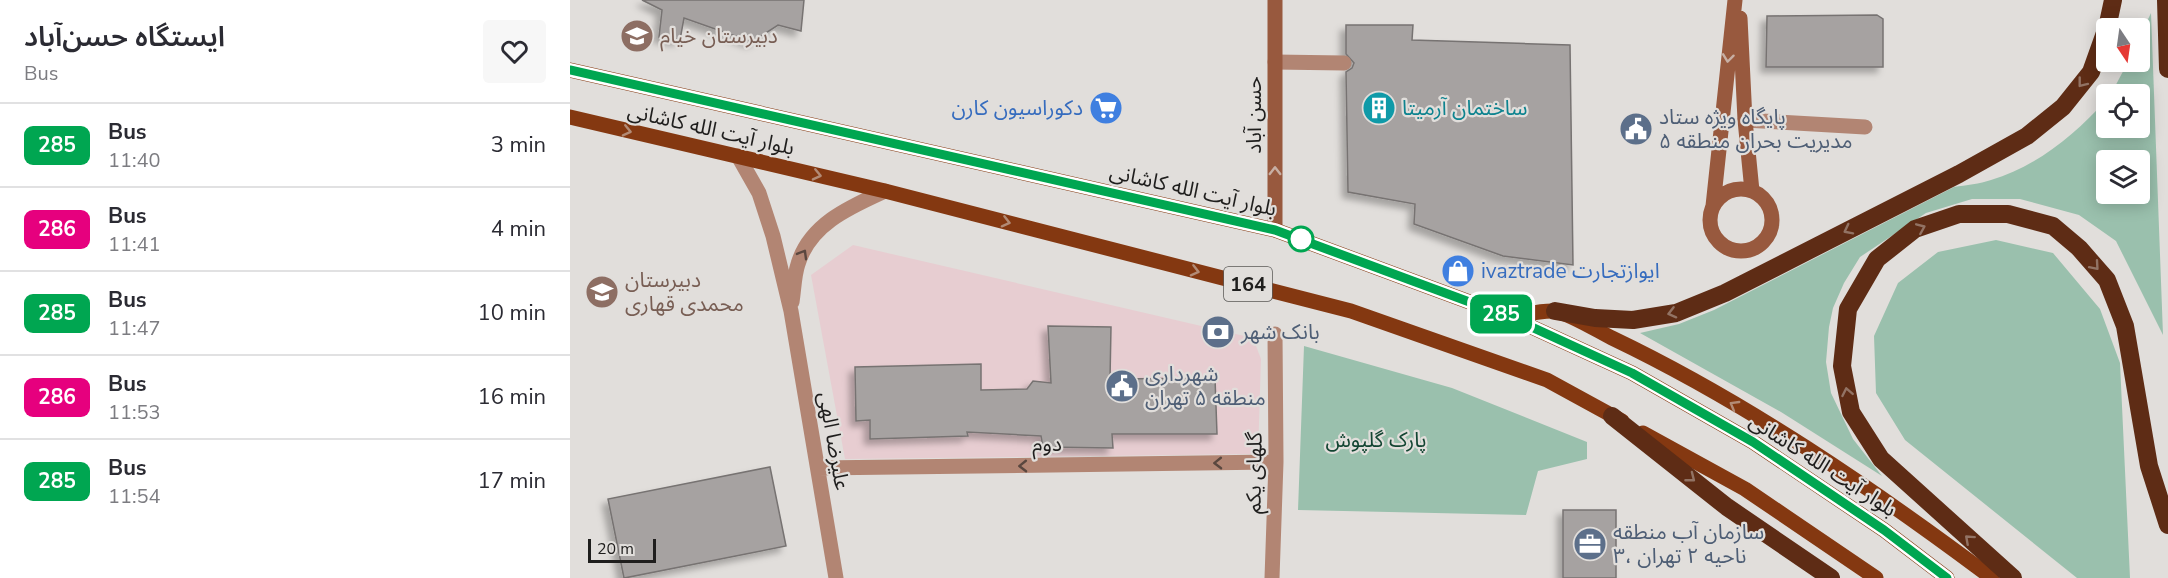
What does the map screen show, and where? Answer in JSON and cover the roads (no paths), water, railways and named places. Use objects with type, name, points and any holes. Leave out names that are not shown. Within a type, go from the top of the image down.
[{"type":"highway","points":[[2109,18],[2113,0]]},
{"type":"highway","points":[[2166,0],[2168,69]]},
{"type":"highway","points":[[1556,311],[1595,318],[1633,320],[1676,313],[1725,292],[1959,174],[2027,136],[2063,107],[2091,72],[2096,58]]},
{"type":"highway","points":[[2013,578],[1881,459],[1851,412],[1842,366],[1848,309],[1877,259],[1915,229],[1959,214],[2008,214],[2053,226],[2079,248],[2107,280],[2125,326],[2149,466],[2168,525]]},
{"type":"highway","points":[[1612,416],[1727,507],[1831,578]]},
{"type":"main road","name":"بلوار آیت الله کاشانی","points":[[570,70],[1275,230],[1510,317],[1632,373],[1753,442],[1884,530],[1947,578]]},
{"type":"main road","name":"بلوار آیت الله کاشانی","points":[[570,117],[885,191],[1351,311],[1547,380],[1745,489],[1876,578]]},
{"type":"main road","points":[[1510,317],[1556,311],[1637,350],[1764,422],[1898,508],[1992,578]]},
{"type":"street","name":"حسن آباد","points":[[1275,0],[1275,230]]},
{"type":"street","points":[[1737,0],[1752,191]]},
{"type":"street","points":[[1713,206],[1718,199],[1734,190],[1752,191],[1767,204],[1771,223],[1763,241],[1746,250],[1727,248],[1713,234],[1710,215],[1713,206],[1737,0]]},
{"type":"street","points":[[1275,62],[1344,63]]},
{"type":"street","points":[[1745,120],[1865,127]]},
{"type":"street","points":[[738,156],[759,194],[773,236],[791,311]]},
{"type":"street","points":[[791,311],[798,264],[817,231],[844,209],[885,191]]},
{"type":"street","name":"علیرضا الهی","points":[[791,311],[836,578]]},
{"type":"street","name":"گلهای یکم","points":[[1272,578],[1276,462],[1275,334]]},
{"type":"street","name":"دوم","points":[[818,468],[1276,462]]},
{"type":"place","name":"دبیرستان خیام","points":[[637,36]]},
{"type":"place","name":"دکوراسیون کارن","points":[[1106,108]]},
{"type":"place","name":"ساختمان آرمیتا","points":[[1379,108]]},
{"type":"place","name":"پایگاه ویژه ستاد مدیریت بحران منطقه ۵","points":[[1636,129]]},
{"type":"place","name":"ivaztrade ایوازتجارت","points":[[1458,271]]},
{"type":"place","name":"دبیرستان محمدی قهاری","points":[[602,292]]},
{"type":"place","name":"بانک شهر","points":[[1218,332]]},
{"type":"place","name":"شهرداری منطقه ۵ تهران","points":[[1122,386]]},
{"type":"place","name":"سازمان آب منطقه ۳، ناحیه ۲ تهران","points":[[1590,544]]},
{"type":"park label","name":"پارک گلپوش","points":[[1376,440]]}]
